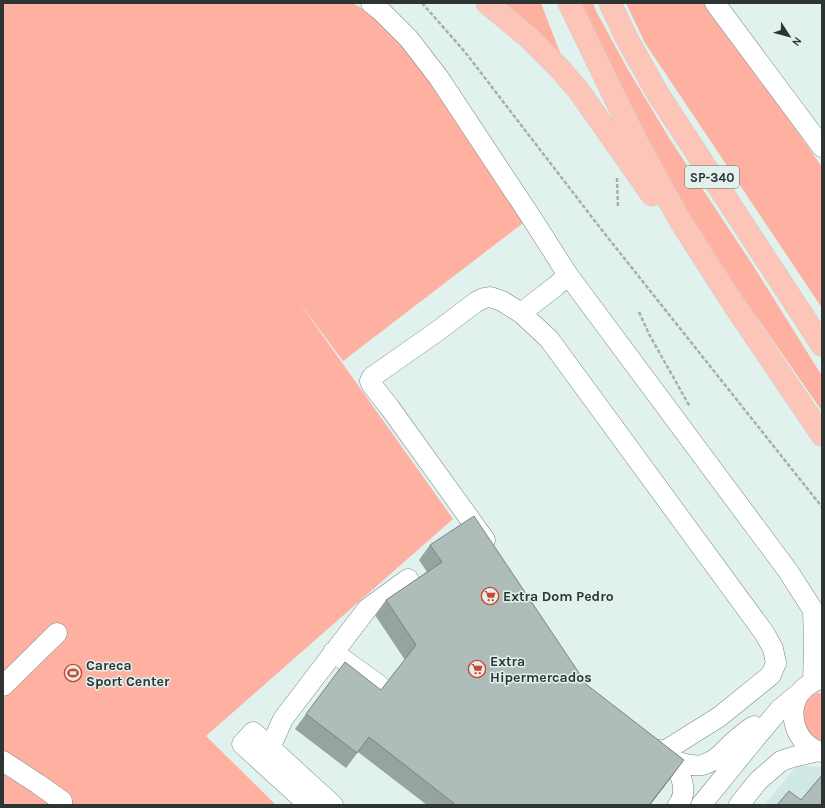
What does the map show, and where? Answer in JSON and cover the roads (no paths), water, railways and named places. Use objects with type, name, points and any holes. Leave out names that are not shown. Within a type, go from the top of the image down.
[{"type":"highway","points":[[488,3],[528,37],[560,69],[579,91],[705,270],[736,308]]},
{"type":"highway","name":"SP-340","points":[[569,3],[614,96],[677,215],[736,308],[822,435]]},
{"type":"highway","name":"SP-340","points":[[610,3],[627,39],[658,94],[822,345]]},
{"type":"street","points":[[371,3],[409,39],[439,78],[568,275],[788,571],[817,615],[813,683],[796,700],[794,724],[803,740],[820,751]]},
{"type":"street","points":[[715,3],[822,148]]},
{"type":"street","points":[[521,313],[568,275]]},
{"type":"street","points":[[496,557],[370,381],[372,377],[476,302],[484,298],[502,301],[521,313],[550,339],[765,634],[774,649],[776,663],[771,675],[667,756]]},
{"type":"street","points":[[270,748],[283,720],[367,608],[408,579]]},
{"type":"street","points":[[3,686],[57,633]]},
{"type":"street","points":[[334,652],[379,685]]},
{"type":"street","points":[[646,740],[667,756],[701,766],[720,756],[746,731],[780,709],[813,683]]},
{"type":"street","points":[[702,805],[780,709]]},
{"type":"street","points":[[309,805],[242,744],[253,732],[333,805]]},
{"type":"street","points":[[739,805],[758,781],[781,761],[820,751]]},
{"type":"street","points":[[667,756],[683,782],[681,802],[678,805]]},
{"type":"street","points":[[3,761],[62,801],[62,805]]},
{"type":"place","name":"Extra Dom Pedro","points":[[490,596]]},
{"type":"place","name":"Extra Hipermercados","points":[[477,669]]},
{"type":"place","name":"Careca Sport Center","points":[[73,673]]}]
